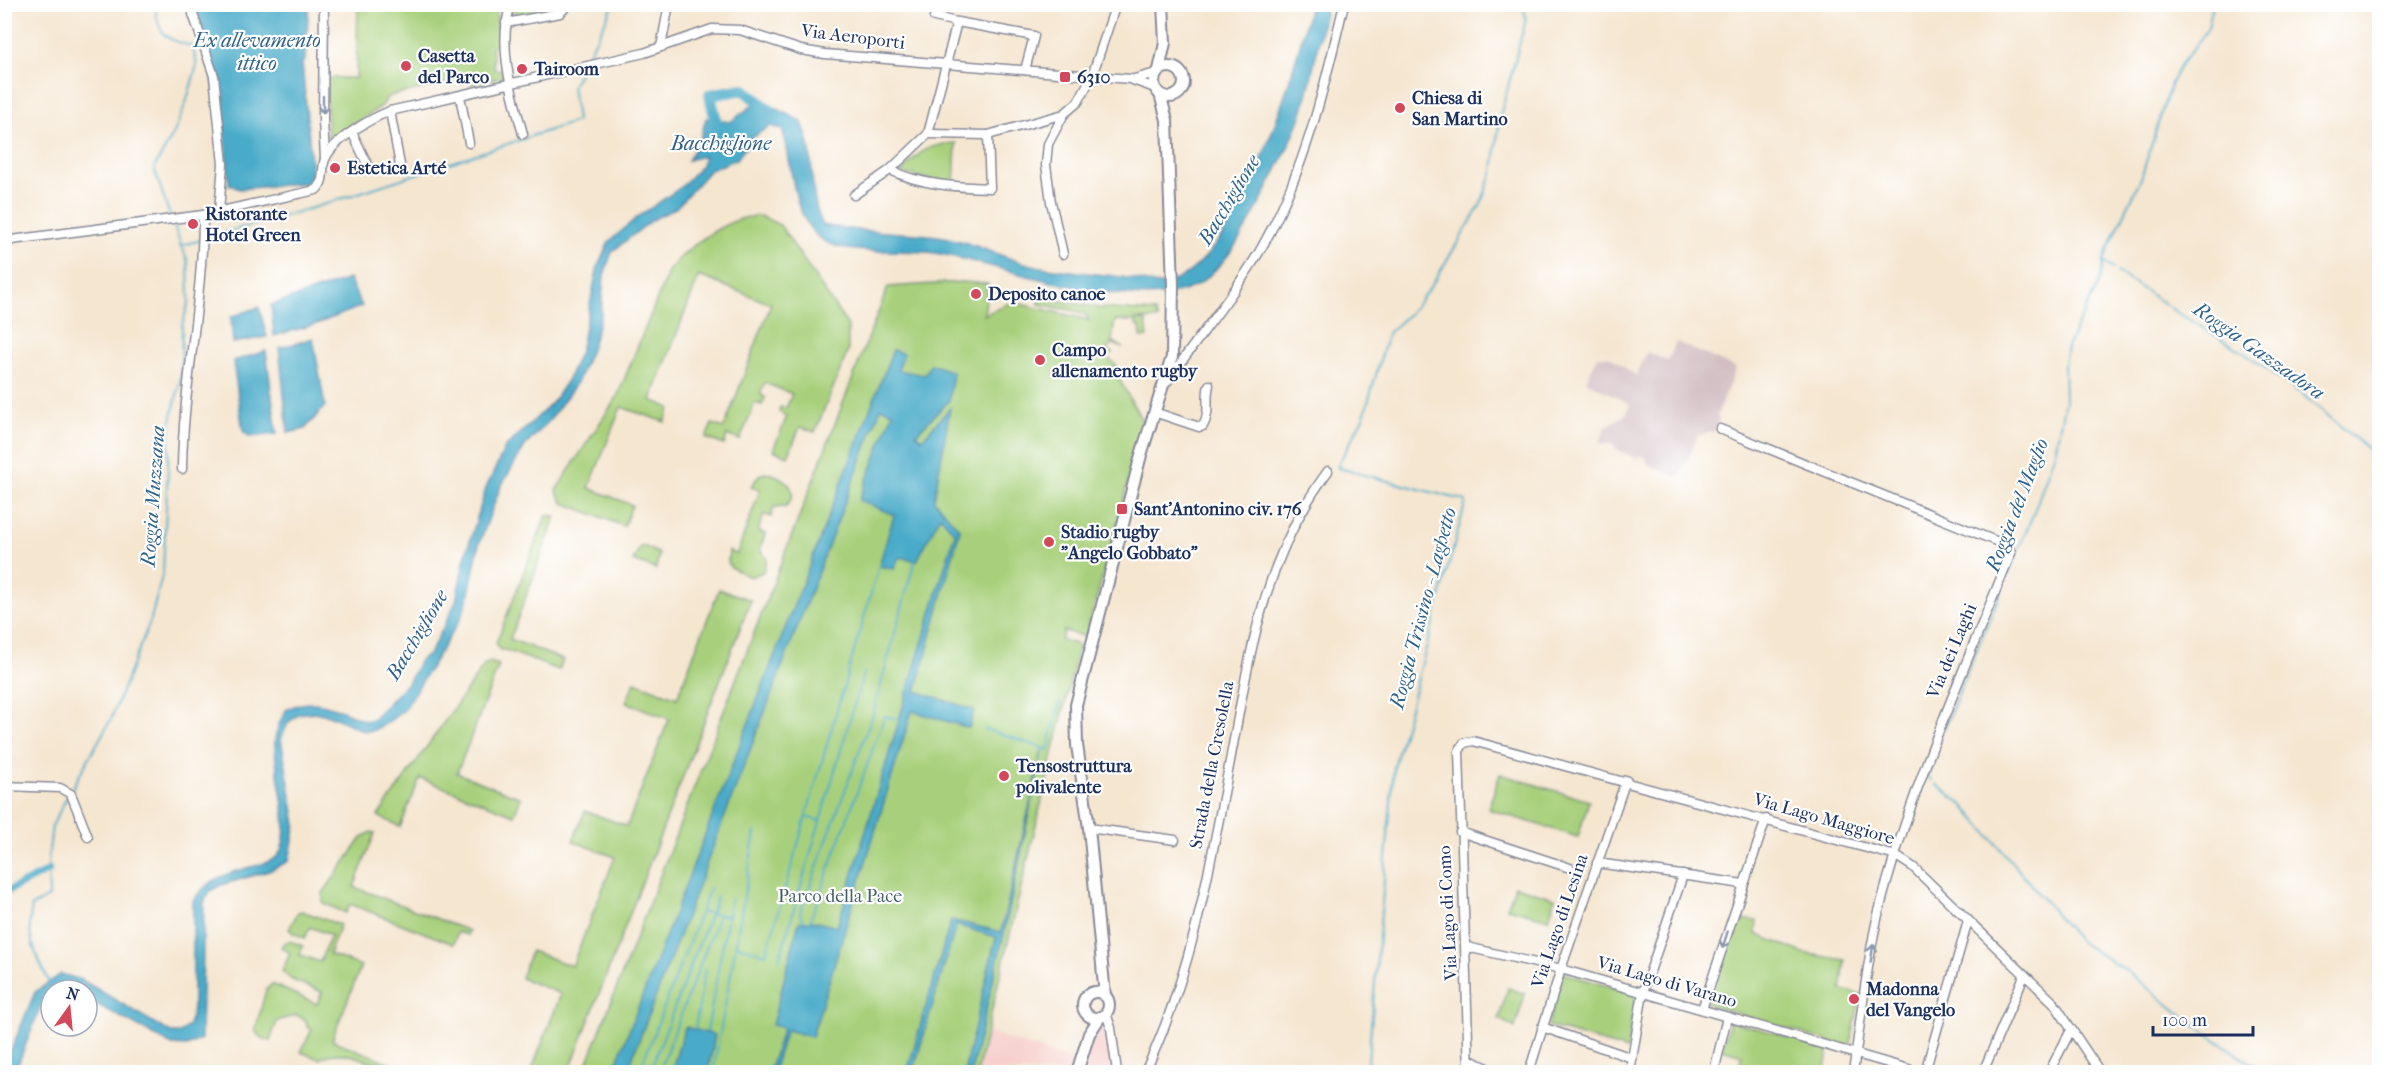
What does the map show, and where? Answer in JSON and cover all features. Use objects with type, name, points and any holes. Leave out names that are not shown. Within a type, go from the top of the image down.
[{"type":"main road","points":[[1154,411],[1173,359],[1167,120],[1158,91],[1157,72],[1165,43],[1163,4]]},
{"type":"main road","points":[[1165,43],[1176,68],[1183,74],[1185,82],[1182,90],[1176,96],[1167,120]]},
{"type":"main road","points":[[1157,72],[1167,66],[1176,68]]},
{"type":"main road","points":[[1158,91],[1168,97],[1176,96]]},
{"type":"main road","points":[[1077,1072],[1089,1034],[1109,1007],[1105,996],[1089,828],[1077,745],[1076,705],[1154,411],[1173,359]]},
{"type":"main road","points":[[1089,1034],[1083,1004],[1099,982],[1103,969]]},
{"type":"main road","points":[[1090,994],[1098,993],[1105,996]]},
{"type":"main road","points":[[1086,1012],[1092,1017],[1103,1015]]},
{"type":"street","points":[[4,241],[203,215],[316,190],[322,180],[325,159],[324,4]]},
{"type":"street","points":[[512,4],[506,22],[511,84],[523,134]]},
{"type":"street","points":[[506,22],[560,13],[569,4]]},
{"type":"street","points":[[661,47],[669,4]]},
{"type":"street","points":[[1063,254],[1052,212],[1046,165],[1052,134],[1064,114],[1078,102],[1092,76],[1116,4]]},
{"type":"street","points":[[1173,359],[1252,264],[1292,186],[1316,123],[1344,4]]},
{"type":"street","points":[[194,14],[213,76],[223,164],[219,212]]},
{"type":"street","points":[[934,17],[1034,36],[1025,70]]},
{"type":"street","points":[[854,195],[890,170],[928,134],[957,22]]},
{"type":"street","name":"Via Aeroporti","points":[[325,159],[352,132],[390,111],[590,66],[725,27],[801,50],[1130,79],[1158,91]]},
{"type":"street","name":"Via Aeroporti","points":[[1130,79],[1157,72]]},
{"type":"street","points":[[460,96],[469,143]]},
{"type":"street","points":[[390,111],[400,165]]},
{"type":"street","points":[[928,134],[988,135],[1064,114]]},
{"type":"street","points":[[352,132],[370,170]]},
{"type":"street","points":[[890,170],[903,176],[952,187],[990,188],[988,135]]},
{"type":"street","points":[[182,469],[183,420],[200,278],[203,215]]},
{"type":"street","points":[[1154,411],[1199,427],[1203,426],[1208,411],[1205,399],[1209,385]]},
{"type":"street","name":"Via dei Laghi","points":[[1720,429],[2008,546],[2011,553],[1943,715],[1896,856],[1878,917],[1853,1072]]},
{"type":"street","name":"Strada della Cresolella","points":[[1145,1072],[1173,1007],[1202,908],[1241,700],[1267,589],[1288,533],[1309,497],[1328,471]]},
{"type":"street","name":"Via Lago Maggiore","points":[[1460,751],[1464,743],[1473,741],[1626,780],[1896,856],[1913,867],[2054,1003],[2100,1072]]},
{"type":"street","name":"Via Lago di Como","points":[[1460,751],[1460,832],[1467,947],[1469,1072]]},
{"type":"street","name":"Via Lago di Lesina","points":[[1529,1072],[1561,969],[1626,780]]},
{"type":"street","points":[[4,786],[60,788],[71,794],[88,837]]},
{"type":"street","points":[[1702,1009],[1766,819]]},
{"type":"street","points":[[1089,828],[1174,840]]},
{"type":"street","points":[[1460,832],[1570,868]]},
{"type":"street","points":[[1597,863],[1743,884]]},
{"type":"street","points":[[1630,1072],[1643,992],[1683,875]]},
{"type":"street","points":[[1925,1072],[1968,921]]},
{"type":"street","name":"Via Lago di Varano","points":[[1467,947],[1561,969],[1920,1072]]},
{"type":"street","points":[[1983,1072],[2024,976]]},
{"type":"street","points":[[1103,1015],[1112,1028],[1117,1072]]},
{"type":"street","points":[[1714,1072],[1727,1017]]},
{"type":"street","points":[[1542,1027],[1632,1058]]},
{"type":"street","points":[[2049,1072],[2071,1030]]},
{"type":"street","points":[[1470,1060],[1496,1072]]},
{"type":"shaded area","points":[[1676,342],[1736,368],[1717,415],[1719,422],[1714,432],[1698,435],[1680,475],[1676,476],[1647,464],[1647,458],[1640,455],[1637,459],[1613,447],[1613,444],[1599,443],[1606,427],[1626,414],[1630,404],[1586,381],[1598,356],[1611,357],[1636,376],[1647,352],[1668,361]]},
{"type":"shaded area","points":[[1095,1026],[1105,1026],[1111,1072],[1081,1072]]},
{"type":"shaded area","points":[[987,1032],[1073,1060],[1070,1072],[977,1072]]},
{"type":"green space","points":[[358,5],[496,5],[499,42],[492,47],[494,69],[502,70],[502,77],[472,85],[466,79],[393,95],[387,98],[382,106],[328,141],[325,78],[356,78]]},
{"type":"green space","points":[[517,5],[561,5],[556,11],[519,16],[514,13]]},
{"type":"green space","points":[[956,143],[954,185],[901,173],[913,159],[925,150]]},
{"type":"green space","points":[[760,216],[780,225],[848,326],[848,351],[815,432],[800,427],[788,456],[773,450],[787,416],[779,412],[780,407],[786,408],[792,394],[765,383],[760,394],[765,397],[762,405],[755,403],[740,440],[727,435],[724,445],[706,438],[712,424],[724,428],[771,304],[699,276],[651,400],[670,408],[665,422],[621,407],[589,488],[632,505],[624,526],[563,503],[556,490],[617,397],[669,270],[687,251],[710,234],[735,221]]},
{"type":"green space","name":"Parco della Pace","points":[[962,282],[988,284],[984,315],[1012,302],[1089,320],[1080,312],[1039,304],[1039,297],[1099,308],[1155,312],[1158,319],[1136,320],[1146,321],[1148,337],[1141,338],[1140,326],[1136,326],[1136,321],[1115,321],[1112,341],[1123,348],[1112,343],[1107,350],[1112,353],[1107,357],[1117,366],[1113,368],[1144,424],[1086,637],[1064,631],[1061,640],[1079,645],[977,1072],[584,1072],[888,287]]},
{"type":"green space","points":[[765,473],[784,480],[792,494],[786,506],[774,507],[771,517],[764,514],[758,531],[765,534],[760,550],[767,559],[763,572],[750,577],[730,567],[729,551],[737,554],[760,490],[751,487],[759,475]]},
{"type":"green space","points":[[546,516],[556,516],[510,639],[563,660],[559,670],[500,650],[496,643]]},
{"type":"green space","points":[[640,547],[646,547],[659,554],[656,569],[633,561]]},
{"type":"green space","points":[[719,589],[751,600],[569,1072],[531,1072],[561,994],[521,978],[531,951],[572,966],[615,857],[573,841],[585,811],[627,826],[669,719],[626,702],[635,682],[677,698]]},
{"type":"green space","points":[[490,662],[499,665],[457,773],[521,798],[514,815],[420,778],[400,827],[378,816],[485,664]]},
{"type":"green space","points":[[1500,774],[1589,801],[1578,837],[1488,809]]},
{"type":"green space","points":[[371,832],[375,833],[354,887],[469,931],[467,935],[458,932],[453,944],[350,904],[346,913],[323,903],[323,893],[362,838]]},
{"type":"green space","points":[[1515,886],[1555,898],[1549,919],[1507,908]]},
{"type":"green space","points":[[302,911],[340,925],[329,954],[361,966],[332,1040],[412,1072],[388,1068],[342,1054],[319,1059],[301,1052],[312,1029],[307,1027],[306,1020],[296,1015],[277,1021],[270,1041],[260,1037],[255,1031],[266,990],[272,984],[317,1004],[322,992],[292,980],[282,971],[290,953],[281,947],[284,943],[289,941],[303,946],[300,955],[320,962],[331,935],[310,927],[305,938],[293,933],[289,929],[298,912]]},
{"type":"green space","points":[[1736,919],[1757,921],[1756,934],[1803,953],[1845,960],[1841,990],[1861,994],[1850,1048],[1707,1004]]},
{"type":"green space","points":[[1563,973],[1636,994],[1627,1050],[1548,1026]]},
{"type":"green space","points":[[1508,988],[1525,994],[1515,1028],[1499,1019]]},
{"type":"green space","points":[[1730,1021],[1829,1048],[1824,1072],[1737,1072],[1742,1055],[1722,1049]]},
{"type":"water","name":"Ex allevamento ittico","points":[[208,4],[309,5],[305,61],[302,62],[312,172],[307,183],[239,189],[229,184],[223,120],[194,10]]},
{"type":"water","name":"Bacchiglione","points":[[1310,5],[1327,5],[1300,119],[1281,163],[1228,256],[1203,281],[1179,292],[1147,296],[1111,293],[1072,287],[935,253],[856,250],[827,243],[816,235],[801,212],[782,129],[770,126],[753,137],[737,159],[710,170],[676,208],[652,220],[612,252],[604,275],[601,314],[592,347],[578,381],[549,421],[525,446],[501,486],[479,544],[468,598],[460,620],[404,710],[372,731],[364,731],[331,716],[314,712],[299,714],[288,723],[281,739],[296,824],[289,861],[269,871],[221,885],[210,891],[204,902],[201,1039],[187,1046],[172,1045],[99,1005],[99,990],[171,1033],[180,1033],[189,1025],[193,1007],[193,901],[215,880],[273,859],[279,854],[283,843],[284,814],[275,740],[286,710],[296,705],[316,703],[336,708],[365,721],[373,719],[409,681],[420,660],[429,654],[456,601],[464,561],[486,488],[505,448],[552,403],[568,379],[580,351],[598,266],[609,242],[636,218],[681,187],[702,165],[704,156],[688,160],[700,139],[706,118],[730,122],[760,100],[801,121],[809,146],[815,200],[823,225],[937,236],[965,242],[1034,265],[1144,281],[1157,285],[1186,274],[1213,248],[1237,211],[1258,168],[1276,121]]},
{"type":"water","points":[[349,279],[362,306],[317,324],[274,336],[271,305]]},
{"type":"water","points":[[259,307],[267,337],[233,343],[231,317]]},
{"type":"water","points":[[313,338],[325,406],[305,429],[288,433],[279,348]]},
{"type":"water","points":[[893,350],[904,354],[898,370],[924,375],[931,364],[953,372],[949,401],[916,434],[922,439],[950,408],[934,500],[960,530],[916,691],[974,710],[969,728],[912,711],[812,1037],[786,1030],[773,1072],[769,1072],[783,1028],[772,1025],[799,922],[813,921],[837,927],[955,533],[940,516],[917,561],[899,557],[894,569],[879,566],[894,515],[859,500],[893,412],[881,408],[627,1072],[613,1072]]},
{"type":"water","points":[[266,351],[277,434],[250,437],[243,431],[233,361]]},
{"type":"water","points":[[1042,751],[1004,934],[971,1072],[964,1072],[996,937],[956,925],[913,1072],[907,1072],[951,920],[1001,932]]},
{"type":"water","name":"Bacchiglione","points":[[61,974],[75,978],[55,978]]},
{"type":"water","name":"Bacchiglione","points":[[39,989],[39,1011],[15,1072],[5,1072],[10,1052],[35,992]]},
{"type":"water","points":[[685,1027],[715,1035],[708,1072],[671,1072]]},
{"type":"waterway","name":"Roggia Muzzana","points":[[155,4],[158,23],[164,34],[175,41],[192,46],[197,65],[174,133],[154,168],[170,216]]},
{"type":"waterway","points":[[584,63],[614,4]]},
{"type":"waterway","name":"Roggia Trissino - Laghetto","points":[[1367,1072],[1394,767],[1466,501],[1338,468],[1364,416],[1388,333],[1411,312],[1432,285],[1480,206],[1493,171],[1500,117],[1526,19],[1523,4]]},
{"type":"waterway","name":"Roggia del Maglio","points":[[1944,728],[2034,512],[2055,452],[2065,400],[2064,364],[2067,347],[2098,285],[2107,251],[2140,181],[2171,83],[2181,64],[2208,27],[2213,4]]},
{"type":"waterway","points":[[206,238],[319,206],[577,121],[572,86],[580,71]]},
{"type":"waterway","points":[[719,134],[710,95],[743,89],[771,112]]},
{"type":"waterway","name":"Roggia Muzzana","points":[[71,790],[111,719],[151,619],[163,572],[170,425],[181,377],[182,326],[189,301],[188,262],[172,221]]},
{"type":"waterway","points":[[180,246],[201,240]]},
{"type":"waterway","name":"Roggia Gazzadora","points":[[2103,262],[2113,269]]},
{"type":"waterway","name":"Roggia Gazzadora","points":[[2117,272],[2178,313],[2240,350],[2303,395],[2380,459]]},
{"type":"waterway","points":[[803,921],[800,913],[872,717],[915,560]]},
{"type":"waterway","points":[[713,1072],[736,945],[766,954],[879,566]]},
{"type":"waterway","points":[[779,960],[864,672]]},
{"type":"waterway","points":[[1042,751],[1043,748],[1048,750],[1060,702]]},
{"type":"waterway","points":[[810,921],[885,716],[900,720]]},
{"type":"waterway","points":[[985,729],[1043,748]]},
{"type":"waterway","name":"Roggia del Maglio","points":[[1931,780],[1928,777],[1941,737]]},
{"type":"waterway","name":"Roggia del Maglio","points":[[1936,784],[1964,806],[2078,940],[2128,972],[2194,1025],[2264,1072]]},
{"type":"waterway","name":"Roggia Muzzana","points":[[47,978],[33,945],[30,917],[32,906],[49,897],[48,860],[52,826],[68,795]]},
{"type":"waterway","points":[[806,817],[820,821]]},
{"type":"waterway","points":[[736,944],[755,832]]},
{"type":"waterway","points":[[4,893],[49,870]]},
{"type":"waterway","points":[[641,1067],[710,888]]},
{"type":"waterway","points":[[652,1066],[717,897]]},
{"type":"waterway","points":[[707,1032],[731,898]]},
{"type":"waterway","points":[[701,912],[728,916]]},
{"type":"waterway","points":[[662,1064],[719,915]]},
{"type":"waterway","points":[[695,1029],[705,969]]},
{"type":"place","name":"Casetta del Parco","points":[[406,66]]},
{"type":"place","name":"Tairoom","points":[[522,69]]},
{"type":"place","name":"6310","points":[[1065,77]]},
{"type":"place","name":"Chiesa di San Martino","points":[[1400,108]]},
{"type":"place","name":"Estetica Arté","points":[[335,168]]},
{"type":"place","name":"Ristorante Hotel Green","points":[[193,224]]},
{"type":"place","name":"Deposito canoe","points":[[976,294]]},
{"type":"place","name":"Campo allenamento rugby","points":[[1040,360]]},
{"type":"place","name":"Sant'Antonino civ. 176","points":[[1122,509]]},
{"type":"place","name":"Stadio rugby \"Angelo Gobbato\"","points":[[1049,542]]},
{"type":"place","name":"Tensostruttura polivalente","points":[[1004,776]]},
{"type":"place","name":"Madonna del Vangelo","points":[[1854,999]]}]
